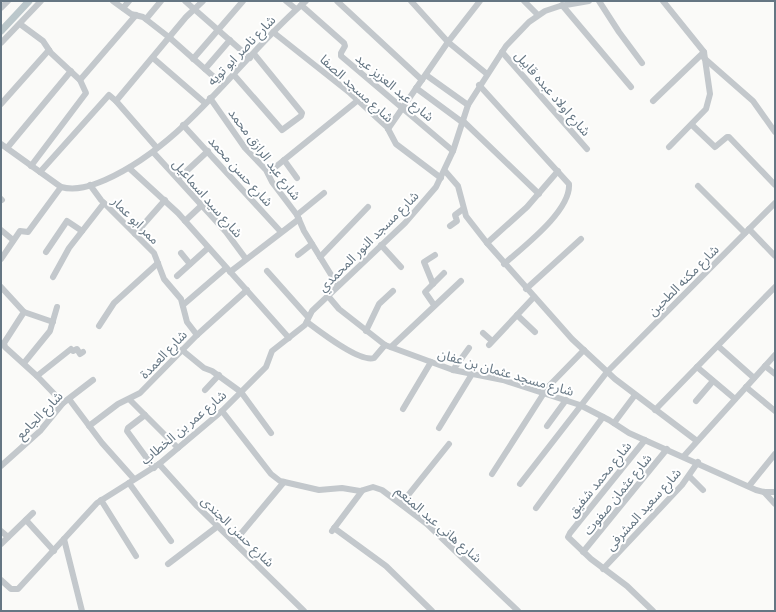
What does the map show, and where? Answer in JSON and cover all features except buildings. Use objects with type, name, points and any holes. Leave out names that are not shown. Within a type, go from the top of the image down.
[{"type":"street","points":[[1,8],[8,1]]},
{"type":"street","points":[[1,43],[42,1]]},
{"type":"street","points":[[113,1],[131,14],[146,19],[223,85]]},
{"type":"street","points":[[123,8],[129,1]]},
{"type":"street","points":[[146,19],[161,1]]},
{"type":"street","points":[[185,1],[230,40],[252,56],[302,113],[300,117],[282,130],[234,75]]},
{"type":"street","points":[[40,172],[107,97],[111,96],[116,101],[202,1]]},
{"type":"street","points":[[193,59],[244,1]]},
{"type":"street","points":[[286,1],[301,5]]},
{"type":"street","points":[[337,1],[424,77],[468,105]]},
{"type":"street","points":[[411,1],[448,42],[487,74]]},
{"type":"street","points":[[524,1],[538,15]]},
{"type":"street","name":"شارع مسجد النور المحمدي","points":[[241,392],[266,366],[272,351],[289,338],[307,320],[312,311],[418,209],[445,171],[468,105],[479,85],[502,52],[538,15],[560,4],[588,1]]},
{"type":"street","points":[[599,1],[619,32],[642,63]]},
{"type":"street","points":[[663,1],[704,55],[750,98],[775,132]]},
{"type":"street","points":[[388,129],[469,13],[480,2]]},
{"type":"street","points":[[560,4],[631,87]]},
{"type":"street","name":"شارع ناصر ابو تويه","points":[[61,187],[72,189],[90,185],[129,168],[155,150],[234,75],[301,5]]},
{"type":"street","name":"شارع عبد العزيز عيد","points":[[301,5],[344,43],[345,46],[341,56],[453,151]]},
{"type":"street","points":[[80,80],[136,15]]},
{"type":"street","points":[[20,24],[41,39],[49,50],[80,80],[86,92],[85,97],[31,166]]},
{"type":"street","name":"شارع مسجد الصفا","points":[[274,32],[350,93],[356,101],[388,129],[394,142],[441,178]]},
{"type":"street","points":[[204,69],[230,40]]},
{"type":"street","points":[[1,104],[49,50]]},
{"type":"street","name":"شارع اولاد عبده قابيل","points":[[502,52],[587,149]]},
{"type":"street","points":[[652,101],[704,55]]},
{"type":"street","points":[[669,147],[706,109],[710,99],[704,55]]},
{"type":"street","name":"شارع عبد الرازق محمد","points":[[153,58],[207,101],[245,148],[268,173],[272,182],[298,217],[312,244],[338,286]]},
{"type":"street","points":[[1,259],[13,240],[21,231],[27,233],[61,187],[3,146],[71,71]]},
{"type":"street","points":[[479,85],[566,180],[569,189],[558,213],[504,264]]},
{"type":"street","points":[[416,88],[462,121],[539,194]]},
{"type":"street","name":"شارع سيد اسماعيل","points":[[116,101],[178,179],[202,205],[246,259]]},
{"type":"street","points":[[268,173],[356,101]]},
{"type":"street","name":"شارع حسن محمد","points":[[183,125],[282,232]]},
{"type":"street","points":[[692,125],[715,147],[727,136],[729,137],[775,185]]},
{"type":"street","points":[[178,179],[208,151]]},
{"type":"street","points":[[284,160],[298,178]]},
{"type":"street","points":[[129,168],[165,200],[185,221],[289,338]]},
{"type":"street","points":[[445,171],[458,186],[463,209],[487,243],[526,289],[607,372],[635,395],[697,441]]},
{"type":"street","points":[[487,243],[527,207],[558,171]]},
{"type":"street","name":"ممر ابو عمار","points":[[90,185],[104,203],[149,247],[158,263],[164,279],[184,305],[188,324],[198,335]]},
{"type":"street","points":[[698,186],[775,256]]},
{"type":"street","points":[[184,305],[228,270],[246,259],[282,232],[324,193]]},
{"type":"street","points":[[135,234],[165,200]]},
{"type":"street","points":[[53,277],[65,255],[104,203]]},
{"type":"street","name":"شارع مكنه الطحين","points":[[520,484],[607,372],[775,203]]},
{"type":"street","points":[[185,221],[202,205]]},
{"type":"street","points":[[320,257],[368,207]]},
{"type":"street","points":[[450,226],[457,221],[455,215],[463,209]]},
{"type":"street","points":[[46,252],[68,221],[82,231]]},
{"type":"street","points":[[1,230],[13,240]]},
{"type":"street","points":[[526,289],[581,239]]},
{"type":"street","points":[[298,255],[312,244]]},
{"type":"street","points":[[381,245],[400,267]]},
{"type":"street","points":[[177,276],[208,248]]},
{"type":"street","points":[[181,253],[190,264]]},
{"type":"street","points":[[433,284],[424,262],[435,255]]},
{"type":"street","points":[[99,326],[114,302],[158,263]]},
{"type":"street","points":[[267,271],[307,320],[363,358],[374,358],[461,281]]},
{"type":"street","points":[[434,305],[425,292],[444,273]]},
{"type":"street","points":[[1,287],[24,312],[53,322]]},
{"type":"street","points":[[655,410],[775,287]]},
{"type":"street","name":"شارع العمدة","points":[[89,426],[118,404],[130,400],[144,389],[182,350],[247,290]]},
{"type":"street","points":[[366,331],[379,304],[394,291]]},
{"type":"street","name":"شارع مسجد عثمان بن عفان","points":[[328,296],[339,309],[366,331],[388,346],[453,370],[503,380],[580,405],[645,440],[698,462],[749,486],[764,492],[775,492]]},
{"type":"street","points":[[483,333],[491,343],[534,297]]},
{"type":"street","points":[[24,363],[46,338],[53,322],[57,307]]},
{"type":"street","points":[[24,312],[4,343],[5,347],[24,363],[63,403]]},
{"type":"street","points":[[517,315],[535,332]]},
{"type":"street","points":[[1,334],[7,338]]},
{"type":"street","points":[[718,346],[754,378]]},
{"type":"street","points":[[453,370],[469,348]]},
{"type":"street","points":[[37,376],[71,349],[73,351],[77,349],[80,354],[83,352]]},
{"type":"street","points":[[182,350],[204,368],[219,375],[241,392],[271,433]]},
{"type":"street","points":[[492,474],[543,393],[584,350]]},
{"type":"street","points":[[684,456],[775,355]]},
{"type":"street","points":[[403,409],[431,362]]},
{"type":"street","points":[[765,366],[775,374]]},
{"type":"street","points":[[697,367],[735,399]]},
{"type":"street","points":[[439,428],[472,374]]},
{"type":"street","points":[[205,390],[219,375]]},
{"type":"street","name":"شارع الجامع","points":[[1,466],[40,431],[63,403],[92,380]]},
{"type":"street","points":[[696,401],[713,381]]},
{"type":"street","points":[[746,387],[775,411]]},
{"type":"street","name":"شارع عمر بن الخطاب","points":[[1,580],[11,589],[16,591],[101,500],[156,466],[222,411],[241,392]]},
{"type":"street","points":[[614,423],[635,395]]},
{"type":"street","points":[[69,399],[131,481],[171,541]]},
{"type":"street","points":[[130,400],[178,448]]},
{"type":"street","points":[[547,426],[566,400]]},
{"type":"street","name":"شارع هاني عبد المنعم","points":[[222,411],[271,474],[284,482],[319,490],[342,488],[362,491],[373,487],[382,490],[427,524],[518,611]]},
{"type":"street","name":"شارع حسن الجندى","points":[[145,415],[129,427],[127,432],[156,466],[304,611]]},
{"type":"street","points":[[536,508],[604,417]]},
{"type":"street","name":"شارع محمد شفيق","points":[[583,552],[569,540],[570,533],[645,440]]},
{"type":"street","points":[[401,504],[449,444]]},
{"type":"street","name":"شارع عثمان صفوت","points":[[583,552],[667,449]]},
{"type":"street","points":[[749,486],[775,454]]},
{"type":"street","name":"شارع سعيد المشرفى","points":[[603,569],[651,520],[689,476],[698,462]]},
{"type":"street","points":[[689,476],[703,490]]},
{"type":"street","points":[[234,542],[284,482]]},
{"type":"street","points":[[362,491],[332,530],[386,566],[432,611]]},
{"type":"street","points":[[764,492],[775,504]]},
{"type":"street","points":[[101,500],[136,556]]},
{"type":"street","points":[[1,544],[33,513]]},
{"type":"street","points":[[26,520],[54,551]]},
{"type":"street","points":[[168,564],[218,526]]},
{"type":"street","points":[[1,531],[8,537]]},
{"type":"street","points":[[64,539],[82,611]]},
{"type":"street","points":[[583,552],[603,569],[627,586],[653,611]]},
{"type":"waterway","points":[[1,31],[29,1]]}]
